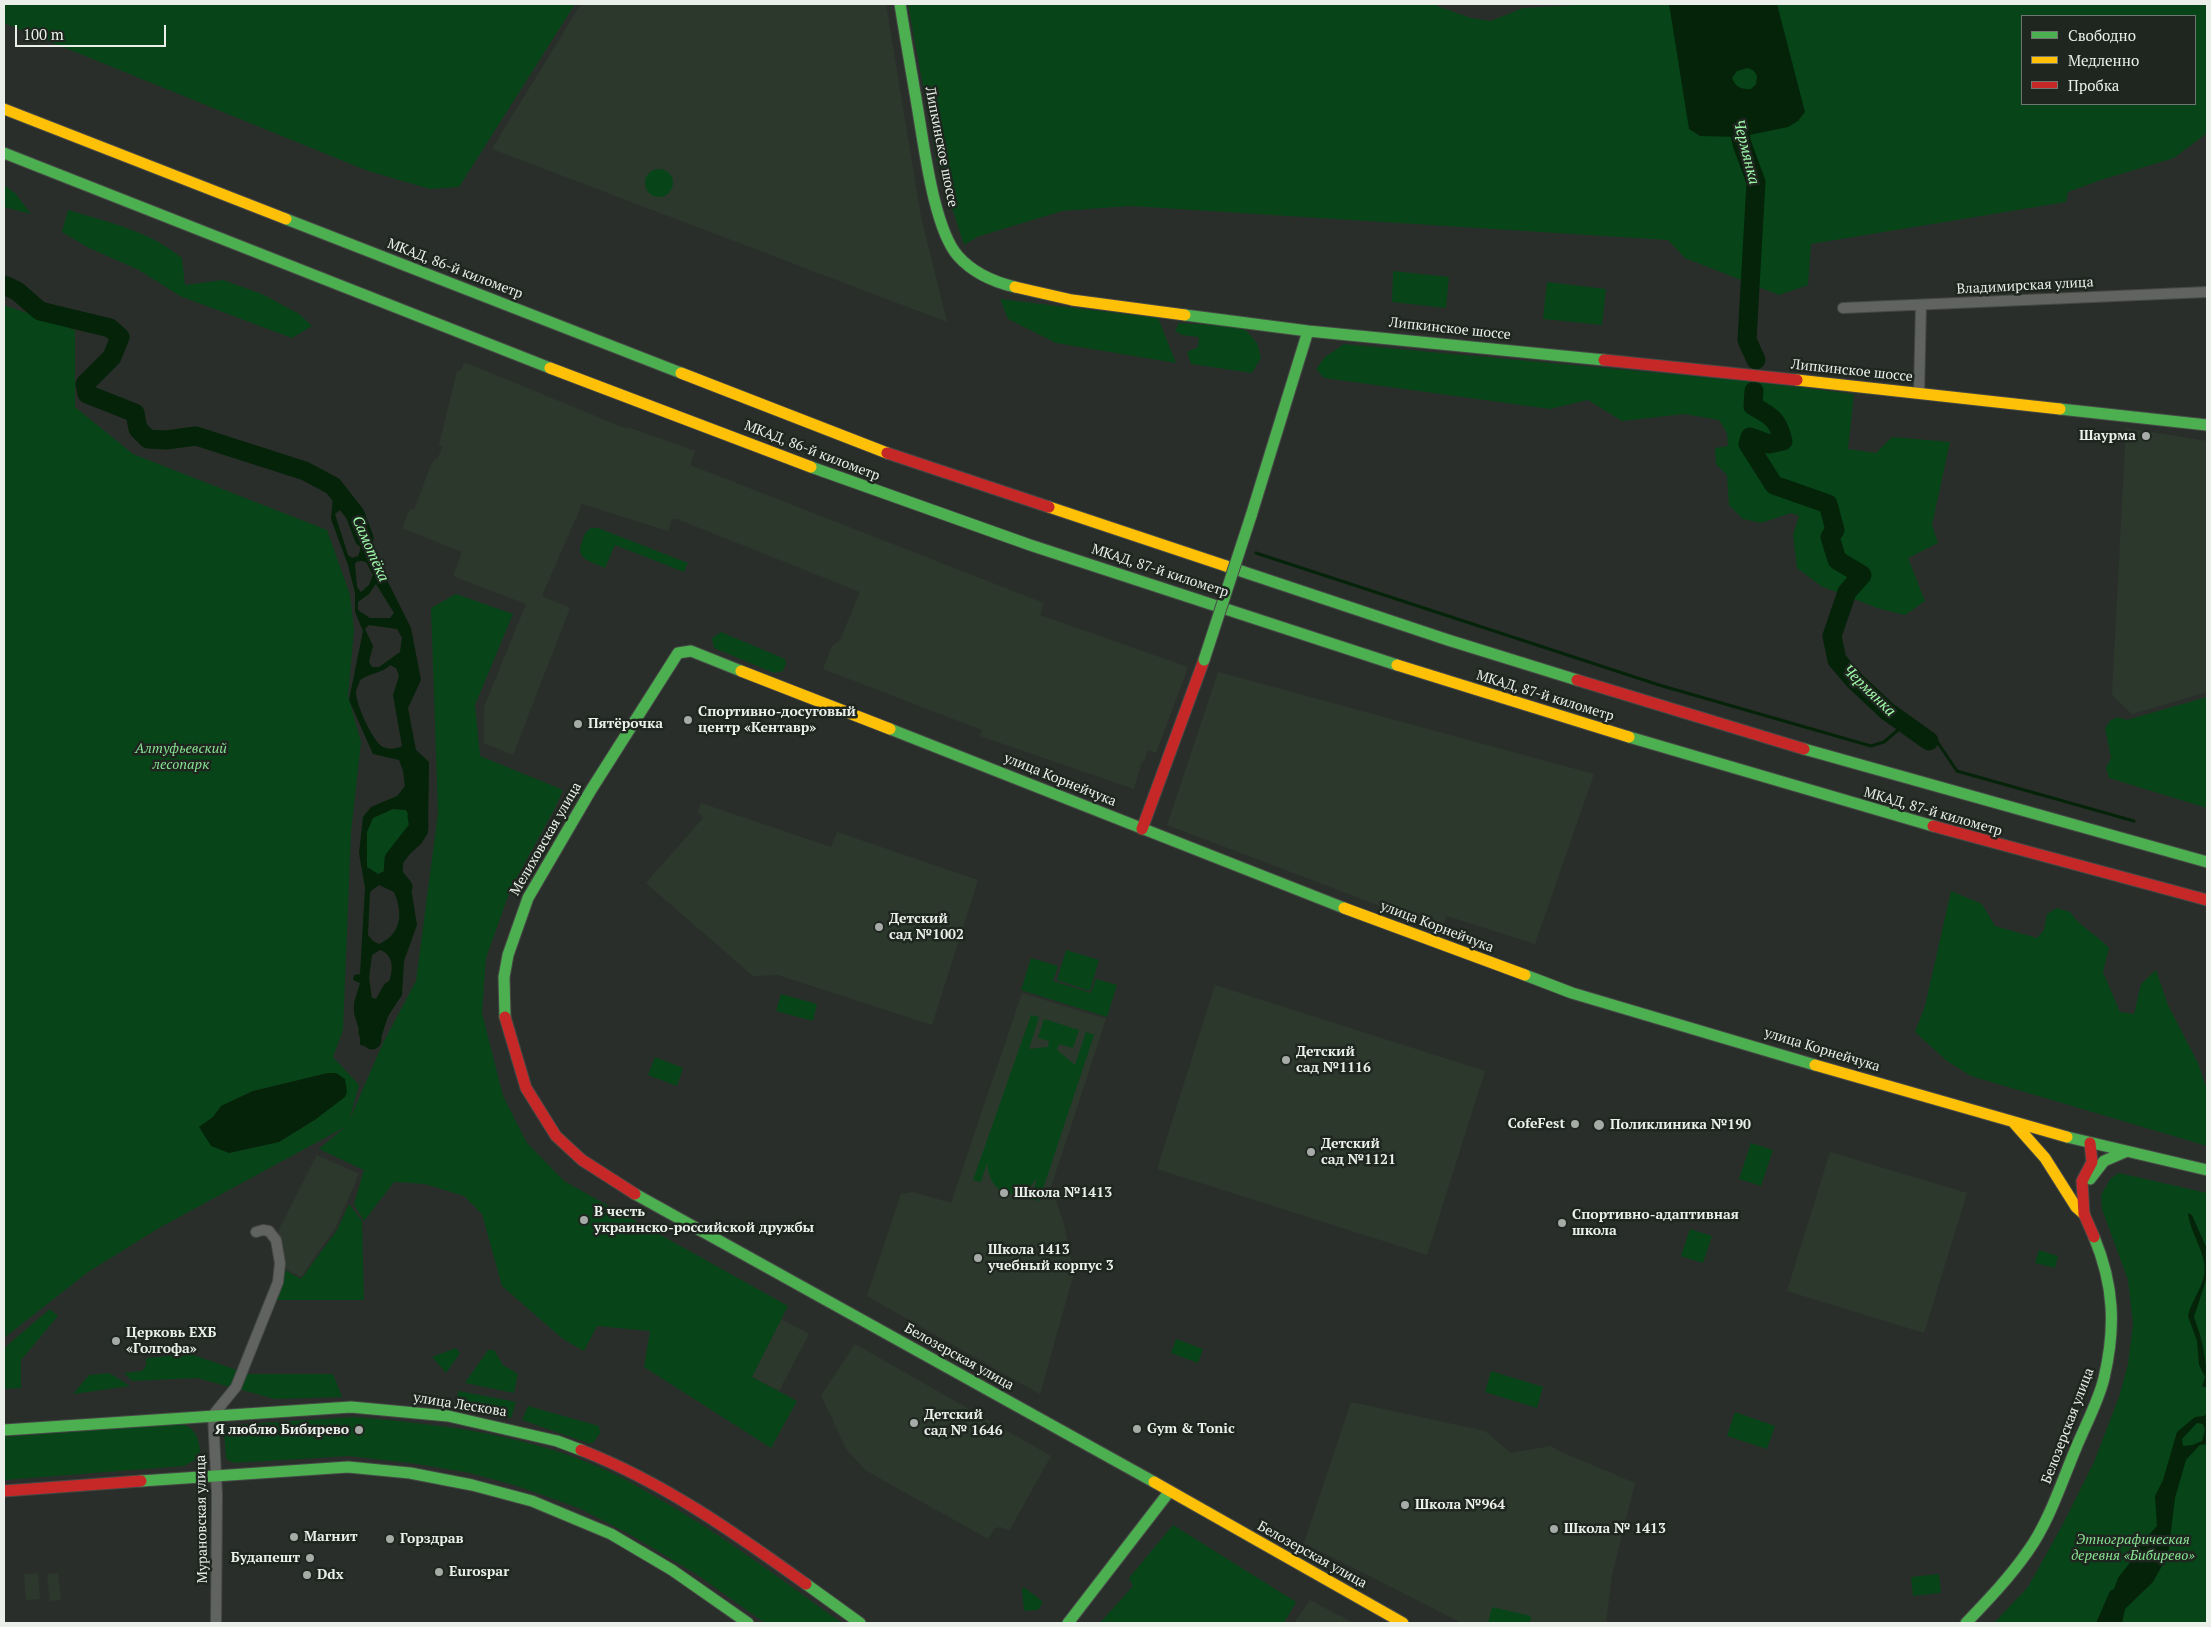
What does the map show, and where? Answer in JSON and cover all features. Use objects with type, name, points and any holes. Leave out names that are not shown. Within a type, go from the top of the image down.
[{"type":"main road","name":"Липкинское шоссе","points":[[900,4],[934,200],[945,234],[952,248],[970,268],[984,276],[1008,284],[1072,300],[1308,331],[1919,393],[2207,425]]},
{"type":"main road","name":"МКАД, 86-й километр","points":[[4,109],[895,456]]},
{"type":"main road","name":"МКАД, 86-й километр","points":[[4,153],[595,386],[883,494]]},
{"type":"main road","points":[[1142,828],[1204,660],[1308,331]]},
{"type":"main road","name":"МКАД, 87-й километр","points":[[895,456],[1439,637],[1750,734],[2207,862]]},
{"type":"main road","name":"МКАД, 87-й километр","points":[[883,494],[1427,675],[1738,772],[2043,858],[2207,900]]},
{"type":"main road","name":"улица Корнейчука","points":[[678,653],[691,651],[1142,828],[1572,993],[2090,1144],[2207,1170]]},
{"type":"main road","name":"Мелиховская улица","points":[[526,1088],[504,1014],[504,977],[508,955],[528,898],[591,790],[678,653]]},
{"type":"main road","name":"Белозерская улица","points":[[526,1088],[556,1136],[582,1160],[626,1189],[788,1281],[1039,1417],[1403,1623]]},
{"type":"main road","name":"Белозерская улица","points":[[2012,1122],[2045,1158],[2076,1207],[2084,1214]]},
{"type":"main road","points":[[2045,1158],[2046,1148],[2051,1140],[2065,1137]]},
{"type":"main road","name":"Белозерская улица","points":[[1966,1623],[1996,1592],[2029,1550],[2053,1503],[2104,1379],[2112,1324],[2111,1294],[2099,1246],[2084,1214],[2082,1181],[2093,1156],[2090,1144]]},
{"type":"main road","points":[[2083,1193],[2087,1182],[2104,1161],[2125,1152]]},
{"type":"main road","name":"улица Лескова","points":[[4,1430],[213,1415],[362,1408],[448,1416],[514,1430],[557,1442],[637,1475],[677,1497],[732,1532],[860,1623]]},
{"type":"main road","points":[[4,1491],[348,1467],[378,1469],[428,1477],[500,1492],[546,1506],[592,1525],[669,1568],[748,1623]]},
{"type":"main road","points":[[1068,1623],[1169,1492]]},
{"type":"street","name":"Владимирская улица","points":[[1843,308],[2207,292]]},
{"type":"street","points":[[1919,393],[1921,305]]},
{"type":"street","points":[[213,1415],[236,1387],[278,1282],[280,1263],[276,1240],[269,1231],[256,1232]]},
{"type":"street","name":"Мурановская улица","points":[[213,1415],[216,1476],[216,1623]]},
{"type":"shaded area","points":[[581,4],[886,4],[921,217],[947,322],[492,149]]},
{"type":"shaded area","points":[[464,362],[627,429],[628,427],[695,451],[690,465],[1044,603],[1040,615],[1188,667],[1156,753],[1148,750],[1144,762],[1142,761],[1134,789],[980,736],[982,730],[823,669],[832,646],[840,640],[860,592],[677,519],[672,519],[668,531],[582,504],[542,596],[570,608],[513,755],[484,743],[484,707],[526,604],[453,576],[462,552],[402,528],[410,509],[414,510],[430,467],[435,459],[437,460],[443,446],[439,445],[457,371],[461,371]]},
{"type":"shaded area","points":[[2126,428],[2207,441],[2207,692],[2132,714],[2112,695]]},
{"type":"shaded area","points":[[1218,672],[1594,774],[1535,944],[1447,916],[1441,929],[1167,825]]},
{"type":"shaded area","points":[[701,803],[831,847],[837,832],[978,880],[932,1025],[778,975],[753,976],[646,883],[703,818],[698,811]]},
{"type":"shaded area","name":"Детский сад №1121","points":[[1215,985],[1485,1071],[1427,1255],[1157,1169]]},
{"type":"shaded area","name":"Школа №1413","points":[[1022,993],[1106,1019],[1051,1187],[1064,1224],[1074,1273],[1040,1394],[867,1296],[901,1194],[913,1192],[951,1203]]},
{"type":"shaded area","points":[[1830,1152],[1967,1193],[1924,1333],[1787,1291]]},
{"type":"shaded area","points":[[317,1155],[359,1174],[336,1227],[301,1277],[286,1269],[278,1231]]},
{"type":"shaded area","points":[[781,1319],[809,1334],[779,1391],[752,1377]]},
{"type":"shaded area","name":"Детский сад № 1646","points":[[855,1344],[1051,1456],[1009,1531],[1001,1527],[995,1528],[988,1539],[865,1470],[847,1450],[821,1396]]},
{"type":"shaded area","points":[[1351,1402],[1485,1431],[1511,1453],[1551,1446],[1635,1483],[1612,1575],[1606,1623],[1462,1623],[1304,1543]]},
{"type":"shaded area","points":[[38,1573],[40,1599],[26,1600],[24,1574]]},
{"type":"shaded area","points":[[58,1573],[61,1600],[50,1601],[47,1574]]},
{"type":"shaded area","points":[[1310,1600],[1353,1623],[1294,1623]]},
{"type":"green space","points":[[4,4],[575,4],[459,187],[430,189],[368,171],[4,23]]},
{"type":"green space","points":[[908,4],[1437,4],[1437,6],[1471,18],[1491,21],[1523,8],[1598,4],[1675,4],[1764,129],[1765,4],[2207,4],[2207,133],[2174,158],[2068,192],[2066,202],[1811,244],[1808,285],[1779,295],[1685,258],[1668,240],[1130,206],[1062,211],[977,237],[964,245],[937,162]]},
{"type":"green space","points":[[1754,64],[1762,81],[1745,97],[1730,85],[1731,69]]},
{"type":"green space","points":[[659,169],[669,173],[673,183],[669,193],[659,197],[649,193],[645,183],[649,173]]},
{"type":"green space","points":[[4,185],[15,193],[31,214],[4,207]]},
{"type":"green space","points":[[68,210],[128,228],[169,249],[182,258],[185,285],[223,280],[262,294],[299,314],[312,326],[292,338],[180,296],[139,270],[87,247],[62,232]]},
{"type":"green space","points":[[1393,271],[1449,277],[1446,308],[1392,302]]},
{"type":"green space","points":[[1547,282],[1606,289],[1602,325],[1543,319]]},
{"type":"green space","points":[[1000,299],[1158,318],[1176,363],[1056,343],[1008,319]]},
{"type":"green space","name":"Алтуфьевский лесопарк","points":[[4,305],[75,330],[75,407],[133,454],[327,530],[350,595],[354,630],[348,696],[361,742],[351,832],[343,1030],[333,1057],[359,1085],[349,1121],[383,1043],[416,981],[438,813],[431,608],[456,594],[513,614],[475,705],[480,756],[563,790],[511,888],[486,958],[482,1013],[503,1096],[527,1143],[564,1181],[788,1306],[752,1377],[797,1401],[771,1448],[644,1367],[650,1331],[597,1326],[584,1351],[563,1339],[502,1286],[482,1214],[464,1196],[425,1184],[394,1182],[364,1221],[354,1204],[364,1170],[319,1149],[345,1127],[159,1228],[88,1272],[4,1338]],"holes":[[[328,1073],[336,1073],[316,1119],[279,1142],[229,1153],[199,1127],[213,1117],[221,1106],[253,1091]]]},
{"type":"green space","points":[[1179,323],[1243,327],[1257,343],[1261,358],[1252,373],[1191,364],[1187,352],[1198,347],[1199,337],[1182,335],[1175,331]]},
{"type":"green space","points":[[1344,344],[1757,382],[1854,394],[1848,449],[1876,453],[1892,437],[1950,442],[1932,525],[1938,543],[1908,558],[1925,601],[1905,615],[1877,608],[1821,586],[1797,568],[1793,535],[1799,516],[1791,513],[1761,523],[1743,519],[1729,505],[1727,475],[1716,464],[1715,448],[1728,446],[1727,433],[1719,420],[1684,414],[1622,421],[1588,400],[1550,409],[1324,378],[1316,369],[1325,357]]},
{"type":"green space","points":[[591,528],[598,528],[688,563],[684,572],[615,545],[605,568],[590,562],[580,552],[584,536]]},
{"type":"green space","points":[[721,632],[785,659],[786,663],[783,671],[774,673],[714,648],[712,638]]},
{"type":"green space","points":[[2207,697],[2207,808],[2109,778],[2106,768],[2111,758],[2105,728],[2111,720],[2118,717],[2127,720]]},
{"type":"green space","points":[[393,809],[406,810],[414,824],[402,854],[392,866],[378,874],[367,867],[367,831],[373,818]]},
{"type":"green space","points":[[1951,891],[1982,904],[1995,926],[2037,938],[2044,930],[2047,914],[2057,908],[2070,912],[2109,948],[2103,972],[2120,1012],[2134,1014],[2141,984],[2156,970],[2168,1005],[2198,1063],[2207,1090],[2207,1146],[1971,1076],[1947,1061],[1915,1032],[1925,1006]]},
{"type":"green space","points":[[1066,950],[1099,960],[1090,991],[1057,980]]},
{"type":"green space","points":[[1031,958],[1058,966],[1053,981],[1091,993],[1096,979],[1117,985],[1107,1017],[1021,990]]},
{"type":"green space","points":[[781,994],[817,1004],[813,1021],[776,1011]]},
{"type":"green space","points":[[1031,1015],[1039,1017],[1029,1049],[1048,1047],[1049,1041],[1038,1038],[1044,1019],[1079,1030],[1073,1048],[1059,1044],[1057,1050],[1075,1065],[1086,1032],[1094,1035],[1039,1201],[1031,1199],[1037,1178],[1030,1187],[1022,1192],[1006,1193],[993,1183],[987,1163],[981,1182],[973,1180]]},
{"type":"green space","points":[[655,1057],[683,1068],[677,1086],[648,1075]]},
{"type":"green space","points":[[1751,1143],[1773,1150],[1761,1186],[1739,1179]]},
{"type":"green space","name":"Этнографическая деревня «Бибирево»","points":[[2119,1173],[2207,1193],[2207,1623],[1994,1623],[2028,1587],[2063,1524],[2094,1462],[2119,1397],[2128,1364],[2133,1324],[2128,1280],[2102,1209],[2101,1195],[2111,1178]]},
{"type":"green space","points":[[349,1204],[362,1221],[364,1300],[276,1300],[285,1270],[301,1279],[337,1230]]},
{"type":"green space","points":[[1690,1229],[1712,1236],[1703,1263],[1681,1256]]},
{"type":"green space","points":[[2039,1250],[2058,1256],[2055,1268],[2035,1263]]},
{"type":"green space","points":[[50,1309],[58,1316],[21,1360],[21,1388],[4,1389],[4,1348]]},
{"type":"green space","points":[[1176,1339],[1203,1349],[1198,1363],[1171,1353]]},
{"type":"green space","points":[[456,1348],[460,1353],[446,1373],[432,1357]]},
{"type":"green space","points":[[488,1350],[494,1350],[503,1365],[518,1374],[514,1393],[465,1383]]},
{"type":"green space","points":[[185,1352],[248,1374],[333,1374],[342,1397],[275,1399],[197,1378],[132,1381],[124,1373],[142,1371],[146,1366],[146,1358],[178,1355],[182,1357]]},
{"type":"green space","points":[[1491,1371],[1543,1387],[1537,1408],[1485,1392]]},
{"type":"green space","points":[[109,1373],[130,1386],[73,1394],[89,1375]]},
{"type":"green space","points":[[459,1391],[516,1402],[511,1418],[454,1406]]},
{"type":"green space","points":[[528,1406],[599,1426],[600,1433],[593,1443],[588,1443],[522,1420]]},
{"type":"green space","points":[[1735,1412],[1775,1426],[1767,1449],[1727,1436]]},
{"type":"green space","points":[[353,1417],[420,1423],[486,1434],[552,1450],[583,1461],[624,1479],[702,1525],[842,1623],[765,1623],[696,1574],[629,1534],[579,1508],[514,1485],[470,1473],[417,1464],[349,1456],[234,1463],[226,1459],[224,1432],[233,1425]]},
{"type":"green space","points":[[181,1424],[193,1430],[199,1442],[200,1451],[195,1460],[184,1466],[4,1480],[4,1437]]},
{"type":"green space","points":[[1173,1525],[1296,1602],[1284,1623],[1100,1623],[1133,1586],[1129,1578]]},
{"type":"green space","points":[[1939,1574],[1941,1593],[1913,1596],[1911,1577]]},
{"type":"green space","points":[[1022,1588],[1025,1588],[1043,1602],[1038,1610],[1024,1611]]},
{"type":"green space","points":[[1492,1607],[1531,1616],[1530,1623],[1488,1623]]},
{"type":"water","points":[[1669,4],[1777,4],[1805,112],[1798,121],[1788,127],[1740,137],[1700,136],[1689,129]],"holes":[[[1748,68],[1754,71],[1757,76],[1756,84],[1751,89],[1739,87],[1732,78],[1737,71]]]},
{"type":"water","points":[[339,491],[365,528],[372,550],[411,628],[421,680],[408,708],[416,750],[429,762],[428,833],[421,844],[405,858],[399,873],[402,881],[411,888],[417,925],[404,961],[402,995],[388,1016],[381,1038],[372,1040],[364,1046],[360,1045],[360,1033],[354,1013],[354,1003],[360,983],[353,980],[354,975],[360,974],[365,888],[359,853],[363,817],[371,807],[397,796],[405,786],[399,760],[373,754],[349,700],[363,631],[355,612],[355,593],[348,565],[331,519],[333,495]],"holes":[[[340,510],[354,523],[360,536],[361,543],[358,556],[352,558],[348,555],[335,514]],[[356,562],[366,562],[373,575],[369,585],[361,592],[357,587]],[[376,584],[394,613],[390,618],[370,618],[358,610],[358,602],[369,594]],[[369,625],[397,629],[402,638],[400,652],[379,667],[372,667],[369,662],[373,646],[365,629]],[[390,665],[396,668],[399,676],[393,695],[402,746],[392,749],[383,747],[374,738],[361,713],[356,697],[360,680]],[[393,809],[406,810],[414,824],[402,854],[392,866],[378,874],[367,867],[367,832],[373,818]],[[379,885],[394,892],[399,908],[398,922],[392,935],[379,944],[368,935],[370,892]],[[380,950],[386,954],[392,965],[390,980],[381,1000],[372,998],[369,978],[372,955]]]},
{"type":"water","points":[[328,1073],[336,1073],[345,1079],[347,1092],[345,1097],[316,1119],[279,1142],[229,1153],[211,1146],[199,1127],[213,1117],[221,1106],[253,1091]]},
{"type":"water","points":[[2188,1213],[2192,1215],[2207,1249],[2207,1277],[2194,1317],[2204,1352],[2207,1388],[2202,1386],[2205,1377],[2199,1365],[2197,1341],[2188,1316],[2203,1281],[2205,1268]]},
{"type":"water","points":[[2207,1413],[2207,1444],[2200,1445],[2186,1460],[2175,1498],[2168,1555],[2153,1582],[2125,1609],[2122,1623],[2096,1623],[2110,1591],[2114,1589],[2118,1578],[2132,1560],[2134,1551],[2157,1526],[2155,1496],[2163,1480],[2177,1432],[2195,1417],[2204,1416]],"holes":[[[2197,1423],[2203,1424],[2205,1430],[2202,1441],[2183,1446],[2182,1439]]]},
{"type":"waterway","name":"Чермянка","points":[[1736,113],[1742,144],[1756,182],[1747,340],[1756,360]]},
{"type":"waterway","name":"Самотёка","points":[[4,285],[17,291],[40,311],[110,328],[120,337],[112,357],[85,384],[87,394],[135,413],[138,429],[148,439],[166,440],[196,436],[305,471],[333,486],[355,514],[364,538]]},
{"type":"waterway","name":"Чермянка","points":[[1754,391],[1753,406],[1773,419],[1779,428],[1783,441],[1769,444],[1750,437],[1748,444],[1774,485],[1828,504],[1835,530],[1830,537],[1837,560],[1862,575],[1847,592],[1832,636],[1837,660],[1854,680],[1887,711],[1929,741]]},
{"type":"waterway","points":[[1256,553],[1659,685],[1871,746],[1884,742],[1905,724]]},
{"type":"waterway","points":[[1929,741],[1938,743],[1957,771],[2134,821]]},
{"type":"waterway","name":"Самотёка","points":[[403,887],[393,875],[394,859],[419,827],[417,816]]},
{"type":"waterway","name":"Самотёка","points":[[372,1040],[368,1032],[392,990]]},
{"type":"traffic: fast","points":[[900,4],[928,170],[943,228],[958,256],[970,267],[992,279],[1015,287]]},
{"type":"traffic: fast","points":[[4,153],[550,368]]},
{"type":"traffic: fast","points":[[286,219],[681,373]]},
{"type":"traffic: fast","points":[[1185,315],[1308,331],[1604,360]]},
{"type":"traffic: fast","points":[[1251,516],[1308,331]]},
{"type":"traffic: fast","points":[[2060,409],[2207,425]]},
{"type":"traffic: fast","points":[[811,467],[1030,545],[1397,665]]},
{"type":"traffic: fast","points":[[1204,660],[1251,516]]},
{"type":"traffic: fast","points":[[1226,566],[1448,640],[1577,680]]},
{"type":"traffic: fast","points":[[505,1017],[504,977],[508,955],[528,898],[591,790],[678,653],[691,651],[741,671]]},
{"type":"traffic: fast","points":[[890,729],[1344,908]]},
{"type":"traffic: fast","points":[[1629,737],[1933,826]]},
{"type":"traffic: fast","points":[[1804,749],[2207,862]]},
{"type":"traffic: fast","points":[[1525,975],[1572,993],[1815,1065]]},
{"type":"traffic: fast","points":[[2067,1137],[2207,1170]]},
{"type":"traffic: fast","points":[[2090,1179],[2104,1161],[2125,1152]]},
{"type":"traffic: fast","points":[[635,1194],[1154,1482]]},
{"type":"traffic: fast","points":[[1966,1623],[1991,1597],[2036,1540],[2055,1501],[2102,1386],[2108,1359],[2111,1306],[2106,1272],[2094,1237]]},
{"type":"traffic: fast","points":[[4,1430],[351,1407],[448,1416],[557,1441],[581,1450]]},
{"type":"traffic: fast","points":[[141,1481],[348,1467],[410,1473],[472,1485],[532,1501],[611,1534],[672,1570],[748,1623]]},
{"type":"traffic: fast","points":[[1068,1623],[1169,1492]]},
{"type":"traffic: fast","points":[[806,1584],[860,1623]]},
{"type":"traffic: slow","points":[[4,109],[286,219]]},
{"type":"traffic: slow","points":[[1015,287],[1072,300],[1185,315]]},
{"type":"traffic: slow","points":[[550,368],[811,467]]},
{"type":"traffic: slow","points":[[681,373],[887,453]]},
{"type":"traffic: slow","points":[[1797,380],[2060,409]]},
{"type":"traffic: slow","points":[[1049,507],[1226,566]]},
{"type":"traffic: slow","points":[[1397,665],[1629,737]]},
{"type":"traffic: slow","points":[[741,671],[890,729]]},
{"type":"traffic: slow","points":[[1344,908],[1525,975]]},
{"type":"traffic: slow","points":[[1815,1065],[2067,1137]]},
{"type":"traffic: slow","points":[[2014,1123],[2045,1158],[2076,1207],[2084,1214]]},
{"type":"traffic: slow","points":[[1154,1482],[1403,1623]]},
{"type":"traffic: jam","points":[[1604,360],[1797,380]]},
{"type":"traffic: jam","points":[[887,453],[1049,507]]},
{"type":"traffic: jam","points":[[1142,829],[1204,660]]},
{"type":"traffic: jam","points":[[1577,680],[1804,749]]},
{"type":"traffic: jam","points":[[1933,826],[2207,900]]},
{"type":"traffic: jam","points":[[505,1017],[526,1088],[556,1136],[582,1160],[635,1194]]},
{"type":"traffic: jam","points":[[2090,1143],[2092,1162],[2082,1181],[2084,1214],[2094,1237]]},
{"type":"traffic: jam","points":[[581,1450],[641,1477],[670,1493],[752,1546],[806,1584]]},
{"type":"traffic: jam","points":[[4,1491],[141,1481]]},
{"type":"place","name":"Шаурма","points":[[2146,436]]},
{"type":"place","name":"Спортивно-досуговый центр «Кентавр»","points":[[688,720]]},
{"type":"place","name":"Пятёрочка","points":[[578,724]]},
{"type":"place","name":"Детский сад №1002","points":[[879,927]]},
{"type":"place","name":"Детский сад №1116","points":[[1286,1060]]},
{"type":"place","name":"CofeFest","points":[[1575,1124]]},
{"type":"place","name":"Поликлиника №190","points":[[1599,1125]]},
{"type":"place","name":"Детский сад №1121","points":[[1311,1152]]},
{"type":"place","name":"Школа №1413","points":[[1004,1193]]},
{"type":"place","name":"В честь украинско-российской дружбы","points":[[584,1220]]},
{"type":"place","name":"Спортивно-адаптивная школа","points":[[1562,1223]]},
{"type":"place","name":"Школа 1413 учебный корпус 3","points":[[978,1258]]},
{"type":"place","name":"Церковь ЕХБ «Голгофа»","points":[[116,1341]]},
{"type":"place","name":"Детский сад № 1646","points":[[914,1423]]},
{"type":"place","name":"Gym & Tonic","points":[[1137,1429]]},
{"type":"place","name":"Я люблю Бибирево","points":[[359,1430]]},
{"type":"place","name":"Школа №964","points":[[1405,1505]]},
{"type":"place","name":"Школа № 1413","points":[[1554,1529]]},
{"type":"place","name":"Магнит","points":[[294,1537]]},
{"type":"place","name":"Горздрав","points":[[390,1539]]},
{"type":"place","name":"Будапешт","points":[[310,1558]]},
{"type":"place","name":"Eurospar","points":[[439,1572]]},
{"type":"place","name":"Ddx","points":[[307,1575]]}]
